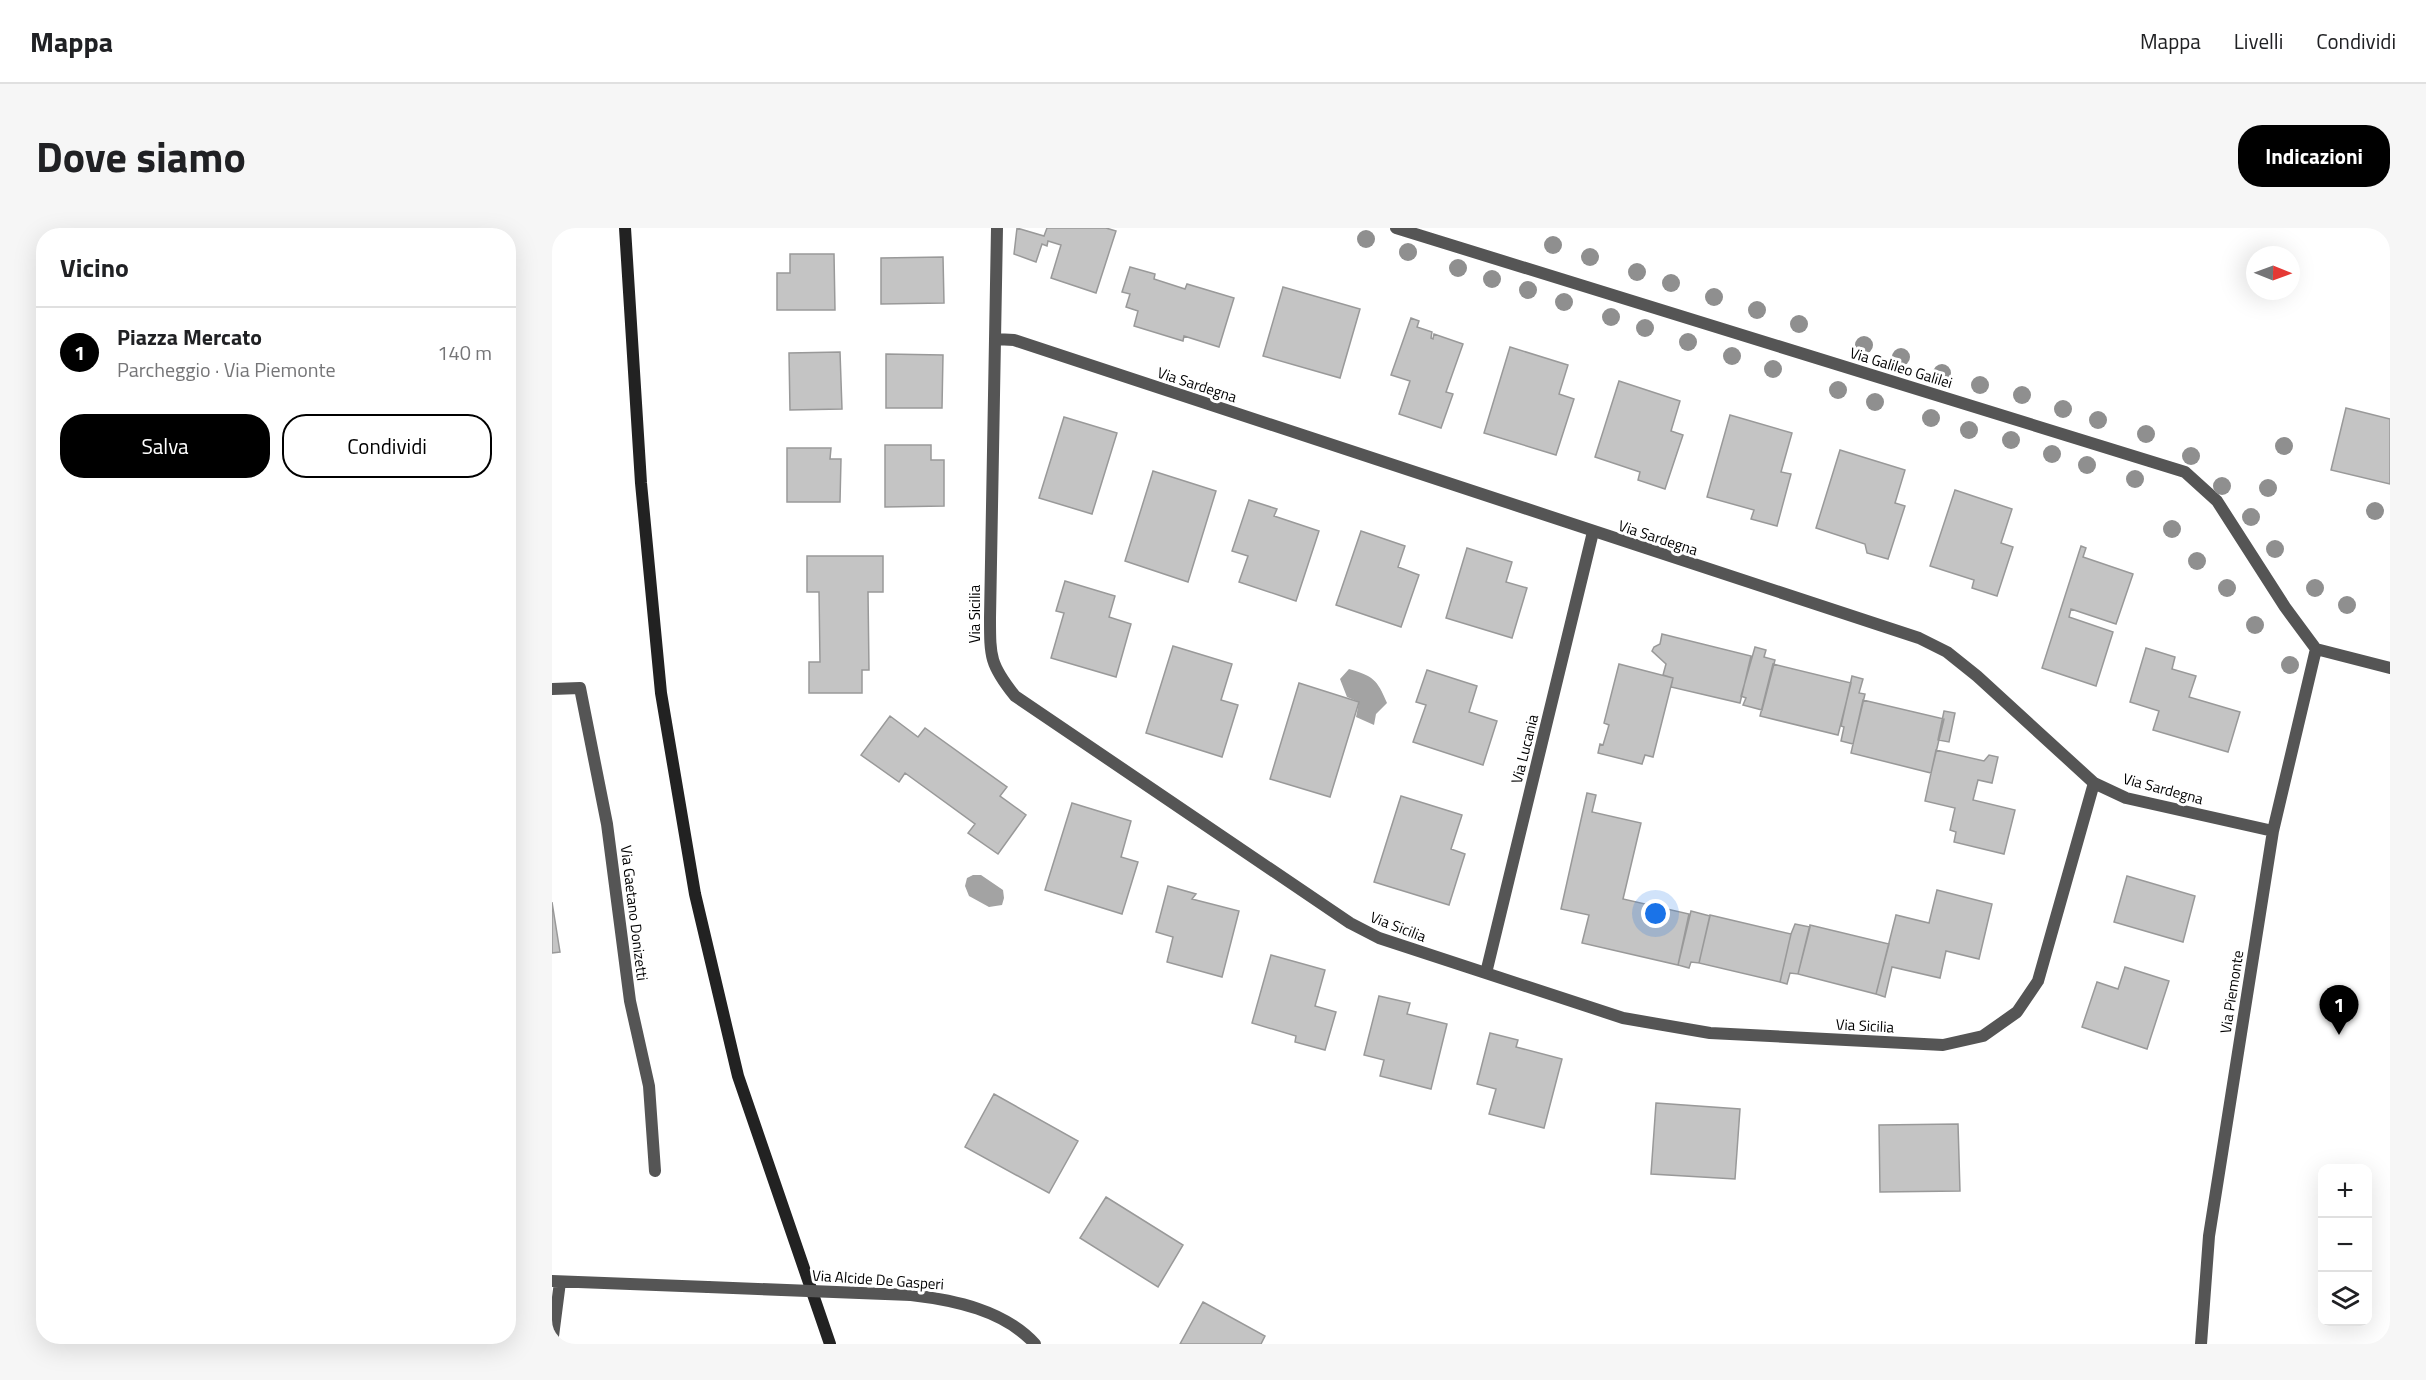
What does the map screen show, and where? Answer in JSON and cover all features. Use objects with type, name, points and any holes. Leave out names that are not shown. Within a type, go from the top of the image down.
[{"type":"main road","points":[[625,228],[641,483],[661,693],[695,894],[738,1076],[830,1344]]},
{"type":"street","name":"Via Sicilia","points":[[997,228],[990,655],[1000,678],[1015,696],[1350,923],[1379,938],[1623,1018],[1710,1033],[1943,1045],[1983,1036],[2017,1012],[2038,981],[2094,783]]},
{"type":"street","name":"Via Galileo Galilei","points":[[1396,228],[2185,472],[2217,501],[2284,608],[2316,649]]},
{"type":"street","name":"Via Sardegna","points":[[995,339],[1014,340],[1919,638],[1947,652],[1977,676],[2094,783],[2126,798],[2273,831]]},
{"type":"street","name":"Via Lucania","points":[[1486,974],[1593,532]]},
{"type":"street","points":[[2316,649],[2390,668]]},
{"type":"street","name":"Via Piemonte","points":[[2201,1344],[2209,1236],[2273,831],[2316,649]]},
{"type":"street","name":"Via Gaetano Donizetti","points":[[552,689],[580,688],[607,824],[630,1001],[649,1086],[655,1171]]},
{"type":"street","points":[[552,1344],[556,1281]]},
{"type":"street","name":"Via Alcide De Gasperi","points":[[556,1281],[911,1295],[946,1299],[978,1308],[1010,1325],[1035,1344]]},
{"type":"shaded area","points":[[1349,669],[1373,680],[1387,703],[1376,714],[1374,725],[1356,717],[1359,702],[1347,697],[1340,679]]},
{"type":"shaded area","points":[[981,875],[1003,890],[1002,905],[989,907],[969,896],[965,886],[967,878]]},
{"type":"building","points":[[1017,228],[1044,236],[1047,228],[1106,228],[1116,231],[1096,293],[1051,278],[1061,245],[1048,241],[1047,246],[1042,244],[1036,262],[1014,254]]},
{"type":"building","points":[[790,254],[834,254],[835,310],[777,310],[777,273],[790,273]]},
{"type":"building","points":[[943,257],[944,303],[881,304],[881,258]]},
{"type":"building","points":[[1130,267],[1155,274],[1154,279],[1185,289],[1187,284],[1234,298],[1219,347],[1184,336],[1183,341],[1134,326],[1138,311],[1126,307],[1130,294],[1122,292]]},
{"type":"building","points":[[1283,287],[1360,309],[1340,378],[1263,356]]},
{"type":"building","points":[[1411,318],[1419,321],[1417,327],[1432,332],[1431,338],[1433,339],[1434,334],[1463,344],[1446,392],[1453,394],[1441,428],[1399,414],[1410,381],[1391,375]]},
{"type":"building","points":[[1510,347],[1568,365],[1559,394],[1574,399],[1556,455],[1484,433]]},
{"type":"building","points":[[840,352],[842,409],[790,410],[789,353]]},
{"type":"building","points":[[886,354],[943,355],[942,408],[886,408]]},
{"type":"building","points":[[1619,381],[1680,401],[1671,431],[1683,435],[1665,489],[1638,480],[1640,472],[1595,457]]},
{"type":"building","points":[[2346,408],[2390,419],[2390,484],[2331,470]]},
{"type":"building","points":[[1730,415],[1792,433],[1781,472],[1791,474],[1777,526],[1751,519],[1754,510],[1707,497]]},
{"type":"building","points":[[1064,417],[1117,433],[1092,514],[1039,498]]},
{"type":"building","points":[[885,445],[931,445],[931,460],[944,460],[944,506],[885,507]]},
{"type":"building","points":[[787,448],[831,448],[830,459],[841,459],[840,502],[787,502]]},
{"type":"building","points":[[1840,450],[1905,470],[1895,503],[1905,506],[1888,559],[1867,553],[1865,544],[1816,528]]},
{"type":"building","points":[[1153,471],[1216,491],[1188,582],[1125,561]]},
{"type":"building","points":[[1955,490],[2012,509],[2001,543],[2013,547],[1997,596],[1972,588],[1974,580],[1930,566]]},
{"type":"building","points":[[1249,500],[1277,509],[1274,516],[1319,531],[1296,601],[1239,582],[1248,556],[1232,551]]},
{"type":"building","points":[[1361,531],[1405,546],[1398,567],[1419,575],[1401,627],[1336,605]]},
{"type":"building","points":[[2081,546],[2086,548],[2083,557],[2133,574],[2116,624],[2071,609],[2069,617],[2113,632],[2096,686],[2042,668]]},
{"type":"building","points":[[1467,548],[1512,562],[1506,582],[1527,588],[1512,638],[1446,618]]},
{"type":"building","points":[[807,556],[883,556],[883,592],[868,592],[869,670],[862,670],[862,693],[809,693],[809,662],[820,662],[819,592],[807,592]]},
{"type":"building","points":[[1065,581],[1115,596],[1109,617],[1131,624],[1116,677],[1051,658],[1064,613],[1056,611]]},
{"type":"building","points":[[1662,634],[1751,656],[1740,703],[1671,687],[1673,678],[1663,675],[1666,664],[1652,651],[1660,644]]},
{"type":"building","points":[[1173,646],[1232,664],[1221,700],[1238,705],[1222,757],[1146,733]]},
{"type":"building","points":[[1755,647],[1766,650],[1764,657],[1775,660],[1762,710],[1743,705],[1746,698],[1741,696]]},
{"type":"building","points":[[2146,648],[2175,657],[2172,669],[2196,676],[2189,697],[2240,712],[2228,752],[2153,730],[2159,711],[2130,702]]},
{"type":"building","points":[[1619,664],[1673,678],[1653,757],[1645,755],[1642,764],[1598,753],[1609,725],[1604,723]]},
{"type":"building","points":[[1773,664],[1851,683],[1838,735],[1760,716]]},
{"type":"building","points":[[1427,670],[1477,686],[1469,712],[1497,721],[1483,765],[1413,742],[1426,705],[1416,702]]},
{"type":"building","points":[[1852,676],[1863,679],[1859,693],[1865,694],[1853,744],[1841,741],[1844,727],[1841,726]]},
{"type":"building","points":[[1299,683],[1359,702],[1330,797],[1270,779]]},
{"type":"building","points":[[1863,700],[1944,719],[1931,773],[1851,753]]},
{"type":"building","points":[[1944,711],[1955,713],[1949,742],[1938,740]]},
{"type":"building","points":[[890,716],[918,737],[925,728],[1007,787],[1000,796],[1026,815],[998,854],[968,833],[975,824],[905,773],[899,782],[861,755]]},
{"type":"building","points":[[1936,750],[1984,761],[1989,755],[1998,757],[1992,783],[1978,780],[1973,800],[2015,810],[2004,854],[1954,842],[1956,832],[1950,830],[1955,808],[1925,801]]},
{"type":"building","points":[[1587,793],[1596,795],[1592,812],[1641,823],[1623,899],[1689,914],[1678,965],[1582,943],[1589,915],[1561,909]]},
{"type":"building","points":[[1401,796],[1462,815],[1451,849],[1465,854],[1449,905],[1374,882]]},
{"type":"building","points":[[1072,803],[1131,821],[1121,857],[1138,862],[1122,914],[1045,890]]},
{"type":"building","points":[[2127,876],[2195,896],[2183,942],[2114,922]]},
{"type":"building","points":[[1168,886],[1196,894],[1192,899],[1239,911],[1222,977],[1167,962],[1173,937],[1156,932]]},
{"type":"building","points":[[1937,890],[1992,904],[1979,959],[1946,951],[1940,978],[1892,967],[1885,997],[1876,994],[1896,915],[1929,923]]},
{"type":"building","points":[[552,902],[560,952],[552,953]]},
{"type":"building","points":[[1691,911],[1710,916],[1699,963],[1691,962],[1689,968],[1678,965]]},
{"type":"building","points":[[1710,915],[1791,934],[1780,982],[1699,963]]},
{"type":"building","points":[[1795,924],[1810,927],[1798,974],[1790,973],[1787,984],[1780,982]]},
{"type":"building","points":[[1810,925],[1889,944],[1876,994],[1798,974]]},
{"type":"building","points":[[1271,955],[1325,970],[1315,1006],[1336,1012],[1325,1050],[1295,1042],[1296,1036],[1252,1023]]},
{"type":"building","points":[[2125,967],[2169,981],[2147,1049],[2082,1027],[2097,982],[2118,989]]},
{"type":"building","points":[[1379,996],[1410,1003],[1407,1014],[1447,1024],[1431,1089],[1380,1076],[1384,1060],[1364,1055]]},
{"type":"building","points":[[1490,1033],[1518,1040],[1516,1047],[1562,1059],[1544,1128],[1489,1114],[1496,1089],[1477,1084]]},
{"type":"building","points":[[994,1094],[1078,1141],[1049,1193],[965,1147]]},
{"type":"building","points":[[1656,1103],[1740,1109],[1735,1179],[1651,1174]]},
{"type":"building","points":[[1958,1124],[1960,1191],[1880,1192],[1879,1125]]},
{"type":"building","points":[[1106,1197],[1183,1245],[1158,1287],[1080,1238]]},
{"type":"building","points":[[1203,1302],[1265,1336],[1261,1344],[1180,1344]]},
{"type":"place","name":"Piazza Mercato","points":[[2339,1035]]}]
